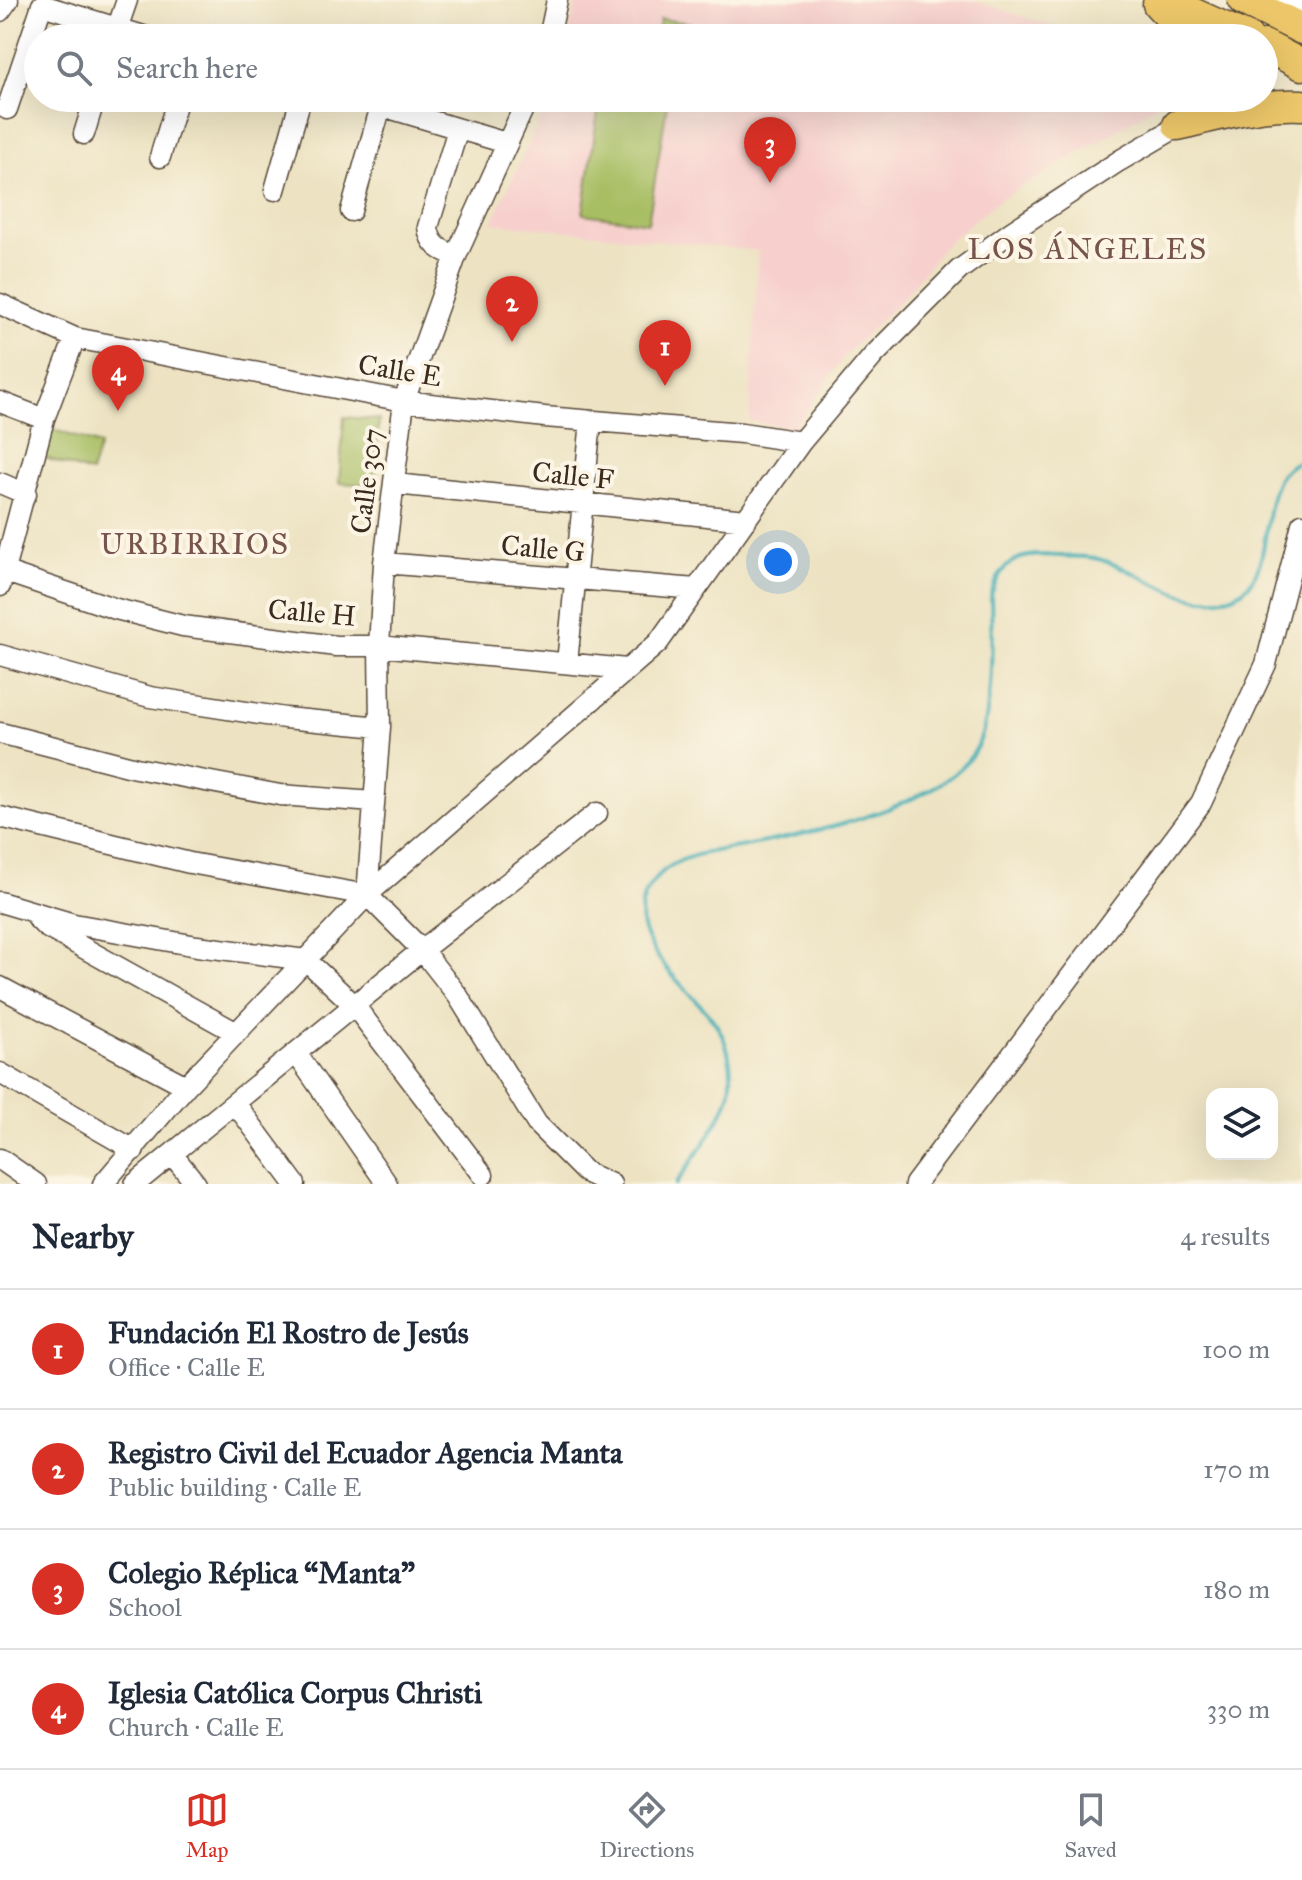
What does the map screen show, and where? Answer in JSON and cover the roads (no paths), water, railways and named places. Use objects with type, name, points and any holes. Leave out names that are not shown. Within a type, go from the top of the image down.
[{"type":"highway","points":[[1154,0],[1177,24]]},
{"type":"highway","points":[[1163,0],[1217,24]]},
{"type":"highway","points":[[1243,0],[1302,29]]},
{"type":"highway","points":[[1278,53],[1302,65]]},
{"type":"highway","points":[[1278,104],[1302,105]]},
{"type":"highway","points":[[1178,125],[1187,112]]},
{"type":"highway","points":[[1178,125],[1228,112]]},
{"type":"street","points":[[0,11],[8,0]]},
{"type":"street","points":[[118,24],[127,0]]},
{"type":"street","points":[[552,24],[557,0]]},
{"type":"street","points":[[1252,0],[1280,8],[1302,8]]},
{"type":"street","points":[[36,24],[42,5],[92,24]]},
{"type":"street","points":[[7,109],[24,58]]},
{"type":"street","points":[[84,134],[91,112]]},
{"type":"street","points":[[160,157],[174,112]]},
{"type":"street","points":[[275,190],[297,112]]},
{"type":"street","points":[[351,211],[379,112]]},
{"type":"street","points":[[401,112],[506,143]]},
{"type":"street","name":"Calle 307","points":[[367,895],[380,727],[379,646],[384,563],[404,401],[456,256],[521,112]]},
{"type":"street","points":[[103,1184],[235,1032],[367,895],[658,643],[801,442],[874,355],[959,270],[1011,232],[1178,125],[1207,112]]},
{"type":"street","points":[[456,256],[435,245],[429,237],[428,227],[458,129]]},
{"type":"street","name":"Calle E","points":[[0,304],[75,338],[404,401],[742,433],[801,442]]},
{"type":"street","points":[[1,576],[26,494],[44,419],[75,338]]},
{"type":"street","points":[[0,402],[44,419]]},
{"type":"street","points":[[567,663],[591,421]]},
{"type":"street","points":[[0,483],[26,494]]},
{"type":"street","name":"Calle F","points":[[395,484],[746,520]]},
{"type":"street","points":[[915,1184],[1201,803],[1266,664],[1302,524]]},
{"type":"street","name":"Calle G","points":[[384,563],[696,589]]},
{"type":"street","name":"Calle H","points":[[1,576],[183,626],[336,646],[379,646],[627,669]]},
{"type":"street","points":[[0,655],[150,697],[285,718],[380,727]]},
{"type":"street","points":[[0,733],[136,768],[280,795],[374,802]]},
{"type":"street","points":[[135,1184],[422,950],[597,813]]},
{"type":"street","points":[[0,817],[190,863],[367,895],[422,950],[458,996],[537,1124],[582,1178],[611,1184]]},
{"type":"street","points":[[0,902],[74,924],[197,946],[306,960],[354,1005],[483,1175]]},
{"type":"street","points":[[29,911],[46,927],[235,1032]]},
{"type":"street","points":[[0,987],[186,1086]]},
{"type":"street","points":[[296,1053],[387,1184]]},
{"type":"street","points":[[0,1073],[134,1150]]},
{"type":"street","points":[[235,1103],[295,1184]]},
{"type":"street","points":[[172,1154],[196,1184]]},
{"type":"street","points":[[0,1159],[36,1184]]},
{"type":"waterway","points":[[676,1184],[722,1113],[730,1090],[731,1071],[728,1051],[716,1024],[667,969],[645,932],[641,913],[645,894],[659,875],[690,857],[807,833],[876,813],[939,784],[963,766],[978,745],[987,712],[991,672],[991,595],[1002,572],[1016,560],[1036,555],[1093,558],[1186,596],[1218,599],[1240,592],[1254,577],[1261,557],[1275,488],[1285,471],[1302,461]]},
{"type":"place","name":"Colegio Réplica “Manta”","points":[[770,183]]},
{"type":"place","name":"Registro Civil del Ecuador Agencia Manta","points":[[512,342]]},
{"type":"place","name":"Fundación El Rostro de Jesús","points":[[665,386]]},
{"type":"place","name":"Iglesia Católica Corpus Christi","points":[[118,411]]},
{"type":"district","name":"LOS ÁNGELES","points":[[1088,249]]},
{"type":"district","name":"URBIRRIOS","points":[[195,544]]}]
